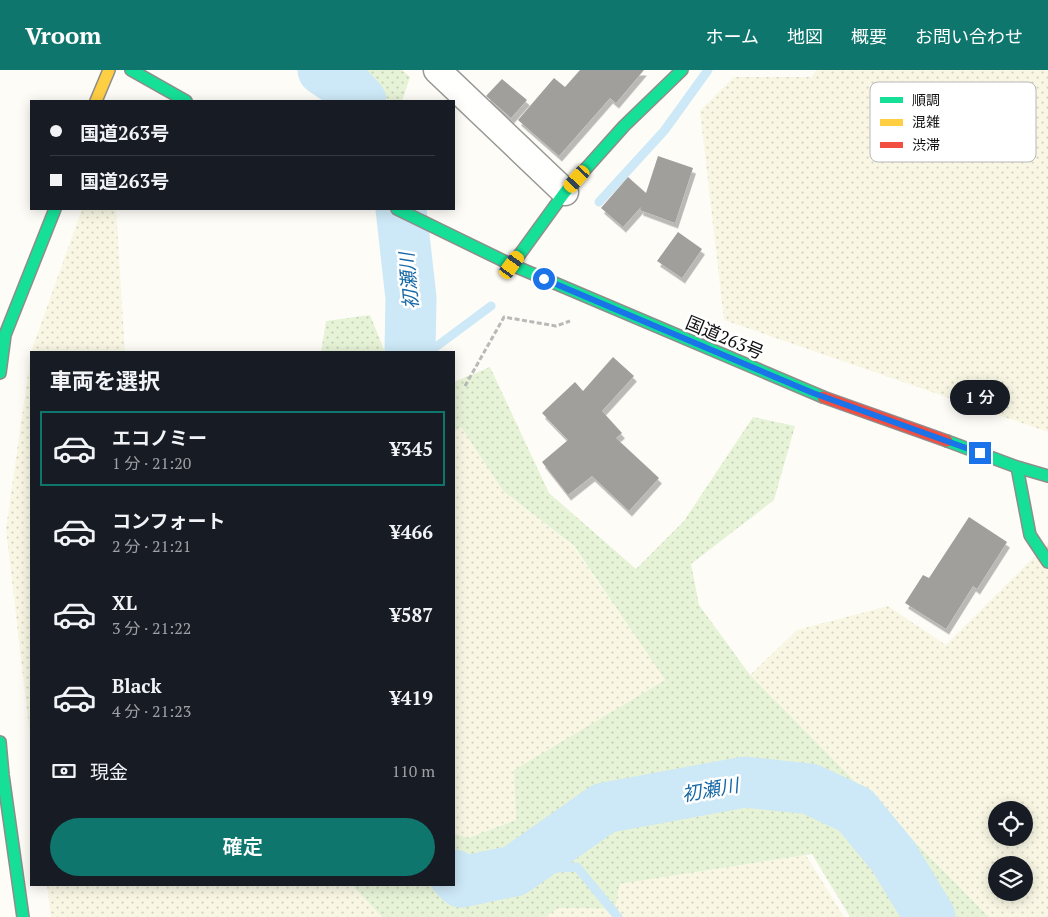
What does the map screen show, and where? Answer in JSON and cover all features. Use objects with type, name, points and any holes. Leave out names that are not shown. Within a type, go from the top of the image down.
[{"type":"main road","points":[[96,100],[108,70]]},
{"type":"main road","points":[[131,70],[184,100]]},
{"type":"main road","points":[[512,265],[565,192],[624,126],[682,70]]},
{"type":"main road","points":[[0,373],[6,335],[55,210]]},
{"type":"main road","name":"国道263号","points":[[399,210],[512,265],[813,393],[1017,467],[1048,476]]},
{"type":"main road","points":[[1017,467],[1030,535],[1048,562]]},
{"type":"main road","points":[[0,742],[23,917]]},
{"type":"street","points":[[437,70],[565,192]]},
{"type":"path","points":[[465,386],[504,317],[556,326],[608,306]]},
{"type":"shaded area","points":[[816,70],[1048,70],[1048,432],[724,320],[700,111],[734,77],[812,77]]},
{"type":"shaded area","points":[[82,210],[116,210],[125,351],[31,351]]},
{"type":"shaded area","points":[[30,360],[30,736],[6,529]]},
{"type":"shaded area","points":[[461,427],[503,491],[573,546],[665,680],[515,770],[516,820],[468,838],[455,833],[455,431]]},
{"type":"shaded area","points":[[1048,543],[1048,917],[989,917],[750,675],[797,630],[888,606],[946,645]]},
{"type":"shaded area","points":[[806,855],[844,917],[546,917],[558,908],[615,909],[620,884]]},
{"type":"shaded area","points":[[47,886],[353,886],[382,917],[51,917]]},
{"type":"green space","points":[[349,70],[402,70],[410,77],[402,100],[389,100]]},
{"type":"green space","points":[[370,315],[385,351],[321,351],[326,321]]},
{"type":"green space","points":[[490,367],[549,493],[636,569],[684,521],[753,417],[795,426],[774,500],[691,564],[699,605],[750,675],[989,917],[850,917],[812,854],[620,884],[615,909],[558,908],[546,917],[382,917],[353,886],[455,886],[455,833],[468,838],[516,820],[514,770],[665,680],[574,546],[503,491],[461,427],[455,431],[455,382]]},
{"type":"building","points":[[580,70],[644,70],[616,103],[610,98],[559,156],[518,120],[554,78],[565,87]]},
{"type":"building","points":[[502,79],[527,100],[511,118],[486,96]]},
{"type":"building","points":[[658,156],[693,168],[675,223],[640,210],[641,207],[623,227],[601,208],[628,177],[646,193]]},
{"type":"building","points":[[678,232],[702,249],[682,278],[657,261]]},
{"type":"building","points":[[613,357],[634,376],[602,411],[622,433],[616,438],[659,478],[629,511],[592,476],[568,495],[542,462],[568,440],[542,413],[575,382],[583,391]]},
{"type":"building","points":[[969,517],[1007,542],[977,589],[973,586],[946,629],[905,603],[923,575],[929,578]]},
{"type":"waterway","name":"初瀬川","points":[[323,70],[347,86],[360,100]]},
{"type":"waterway","points":[[599,202],[664,131],[708,70]]},
{"type":"waterway","name":"初瀬川","points":[[401,210],[411,298],[410,351]]},
{"type":"waterway","points":[[430,351],[491,306]]},
{"type":"waterway","name":"初瀬川","points":[[455,876],[461,882],[514,871],[604,808],[745,782],[810,789],[855,810],[893,856],[930,917]]},
{"type":"waterway","points":[[514,871],[577,867],[618,917]]},
{"type":"traffic: fast","points":[[131,70],[184,100]]},
{"type":"traffic: fast","points":[[512,265],[565,192],[624,126],[682,70]]},
{"type":"traffic: fast","points":[[0,373],[5,335],[55,210]]},
{"type":"traffic: fast","points":[[399,210],[512,265],[823,397]]},
{"type":"traffic: fast","points":[[947,441],[1017,467],[1048,476]]},
{"type":"traffic: fast","points":[[1017,467],[1030,535],[1048,562]]},
{"type":"traffic: fast","points":[[0,742],[23,917]]},
{"type":"traffic: slow","points":[[96,100],[109,70]]},
{"type":"traffic: jam","points":[[823,397],[947,441]]},
{"type":"route","points":[[544,279],[813,393],[980,453]]}]
